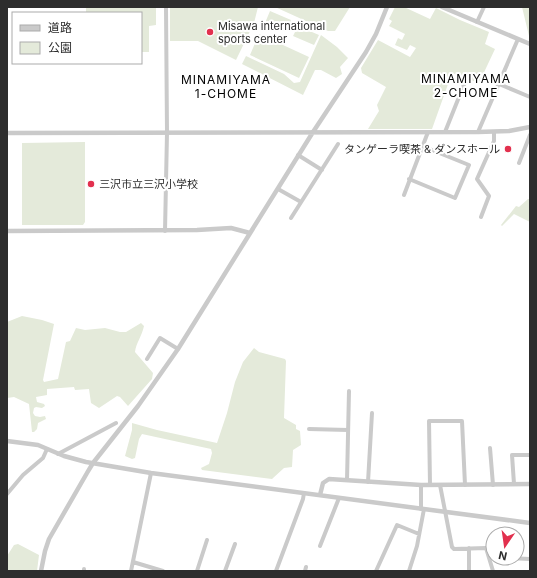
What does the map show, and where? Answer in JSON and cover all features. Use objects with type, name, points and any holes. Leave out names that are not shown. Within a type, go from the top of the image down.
[{"type":"street","points":[[165,230],[167,133],[166,7]]},
{"type":"street","points":[[41,571],[49,539],[62,514],[93,463],[138,406],[178,349],[200,311],[278,189],[312,132],[366,52],[376,34],[387,7]]},
{"type":"street","points":[[442,7],[530,44]]},
{"type":"street","points":[[477,22],[484,7]]},
{"type":"street","points":[[478,132],[518,39]]},
{"type":"street","points":[[445,132],[465,82]]},
{"type":"street","points":[[499,84],[530,97]]},
{"type":"street","points":[[7,133],[494,132],[530,127]]},
{"type":"street","points":[[404,195],[428,132]]},
{"type":"street","points":[[482,217],[489,196],[477,179],[494,141],[494,132]]},
{"type":"street","points":[[519,163],[530,135]]},
{"type":"street","points":[[291,218],[338,144]]},
{"type":"street","points":[[409,179],[455,198],[469,165],[422,146]]},
{"type":"street","points":[[298,155],[322,170]]},
{"type":"street","points":[[278,189],[301,202]]},
{"type":"street","points":[[7,231],[197,230],[231,228],[250,233]]},
{"type":"street","points":[[147,359],[160,338],[178,349]]},
{"type":"street","points":[[347,480],[349,391]]},
{"type":"street","points":[[368,482],[372,413]]},
{"type":"street","points":[[430,485],[430,421],[462,421],[465,485]]},
{"type":"street","points":[[58,454],[116,423]]},
{"type":"street","points":[[309,429],[348,430]]},
{"type":"street","points":[[7,441],[29,444],[58,454],[93,463],[151,473],[530,523]]},
{"type":"street","points":[[490,448],[492,484]]},
{"type":"street","points":[[7,494],[22,475],[43,458],[47,449]]},
{"type":"street","points":[[514,484],[512,455],[530,454]]},
{"type":"street","points":[[131,571],[151,473]]},
{"type":"street","points":[[320,495],[323,483],[329,479],[421,485],[530,484]]},
{"type":"street","points":[[409,571],[420,534],[423,509],[421,485]]},
{"type":"street","points":[[440,485],[444,512],[452,547],[454,549],[485,548]]},
{"type":"street","points":[[276,571],[303,500],[304,493]]},
{"type":"street","points":[[320,546],[339,498]]},
{"type":"street","points":[[376,571],[397,525],[420,534]]},
{"type":"street","points":[[196,571],[208,540]]},
{"type":"street","points":[[224,571],[235,544]]},
{"type":"street","points":[[469,548],[469,571]]},
{"type":"street","points":[[133,562],[163,571]]},
{"type":"green space","points":[[86,7],[156,7],[156,25],[149,26],[149,52],[142,52],[142,12],[86,12]]},
{"type":"green space","name":"Misawa international sports center","points":[[170,7],[258,7],[254,23],[236,60],[198,41],[170,41]]},
{"type":"green space","points":[[275,7],[350,7],[335,31],[328,31]]},
{"type":"green space","points":[[395,7],[404,7],[430,19],[436,8],[489,32],[485,44],[495,49],[479,83],[452,73],[432,129],[368,129],[379,111],[377,105],[386,87],[362,73],[361,68],[378,40],[410,57],[416,48],[410,45],[407,50],[395,45],[398,38],[402,40],[405,34],[389,26],[392,21],[389,19]]},
{"type":"green space","points":[[522,7],[530,7],[530,39],[529,36]]},
{"type":"green space","points":[[270,11],[291,20],[286,32],[265,23]]},
{"type":"green space","points":[[298,26],[319,35],[314,45],[293,36]]},
{"type":"green space","points":[[259,34],[309,57],[299,78],[250,55]]},
{"type":"green space","points":[[321,35],[337,47],[348,58],[340,67],[342,74],[336,78],[321,70],[315,70],[303,95],[242,64],[246,56],[284,74],[294,83],[300,82]]},
{"type":"green space","points":[[85,142],[85,222],[83,225],[22,225],[22,143]]},
{"type":"green space","points":[[530,199],[530,222],[514,214],[502,226],[501,225],[516,206],[519,207]]},
{"type":"green space","points":[[22,316],[54,324],[43,380],[44,382],[58,379],[66,342],[70,341],[76,328],[85,330],[105,328],[126,332],[141,323],[144,326],[135,352],[153,373],[152,379],[128,406],[120,397],[117,396],[99,408],[91,403],[89,389],[75,390],[74,387],[47,389],[47,395],[36,397],[37,402],[44,404],[45,406],[42,408],[34,408],[33,413],[35,416],[45,416],[46,419],[38,423],[37,429],[32,432],[29,404],[14,397],[7,398],[7,322]]},
{"type":"green space","points":[[254,348],[259,352],[285,359],[286,361],[284,418],[296,425],[296,429],[300,431],[301,445],[293,450],[292,467],[284,468],[272,479],[202,470],[201,468],[209,464],[212,453],[211,449],[142,434],[139,439],[135,458],[132,459],[125,456],[132,430],[132,423],[217,443],[235,382],[243,362]]},
{"type":"green space","points":[[18,544],[39,555],[37,571],[7,571],[7,556],[14,545]]},
{"type":"place","name":"Misawa international sports center","points":[[210,32]]},
{"type":"place","name":"タンゲーラ喫茶 & ダンスホール","points":[[508,149]]},
{"type":"place","name":"三沢市立三沢小学校","points":[[91,184]]},
{"type":"district","name":"MINAMIYAMA 2-CHOME","points":[[466,86]]},
{"type":"district","name":"MINAMIYAMA 1-CHOME","points":[[226,87]]}]
